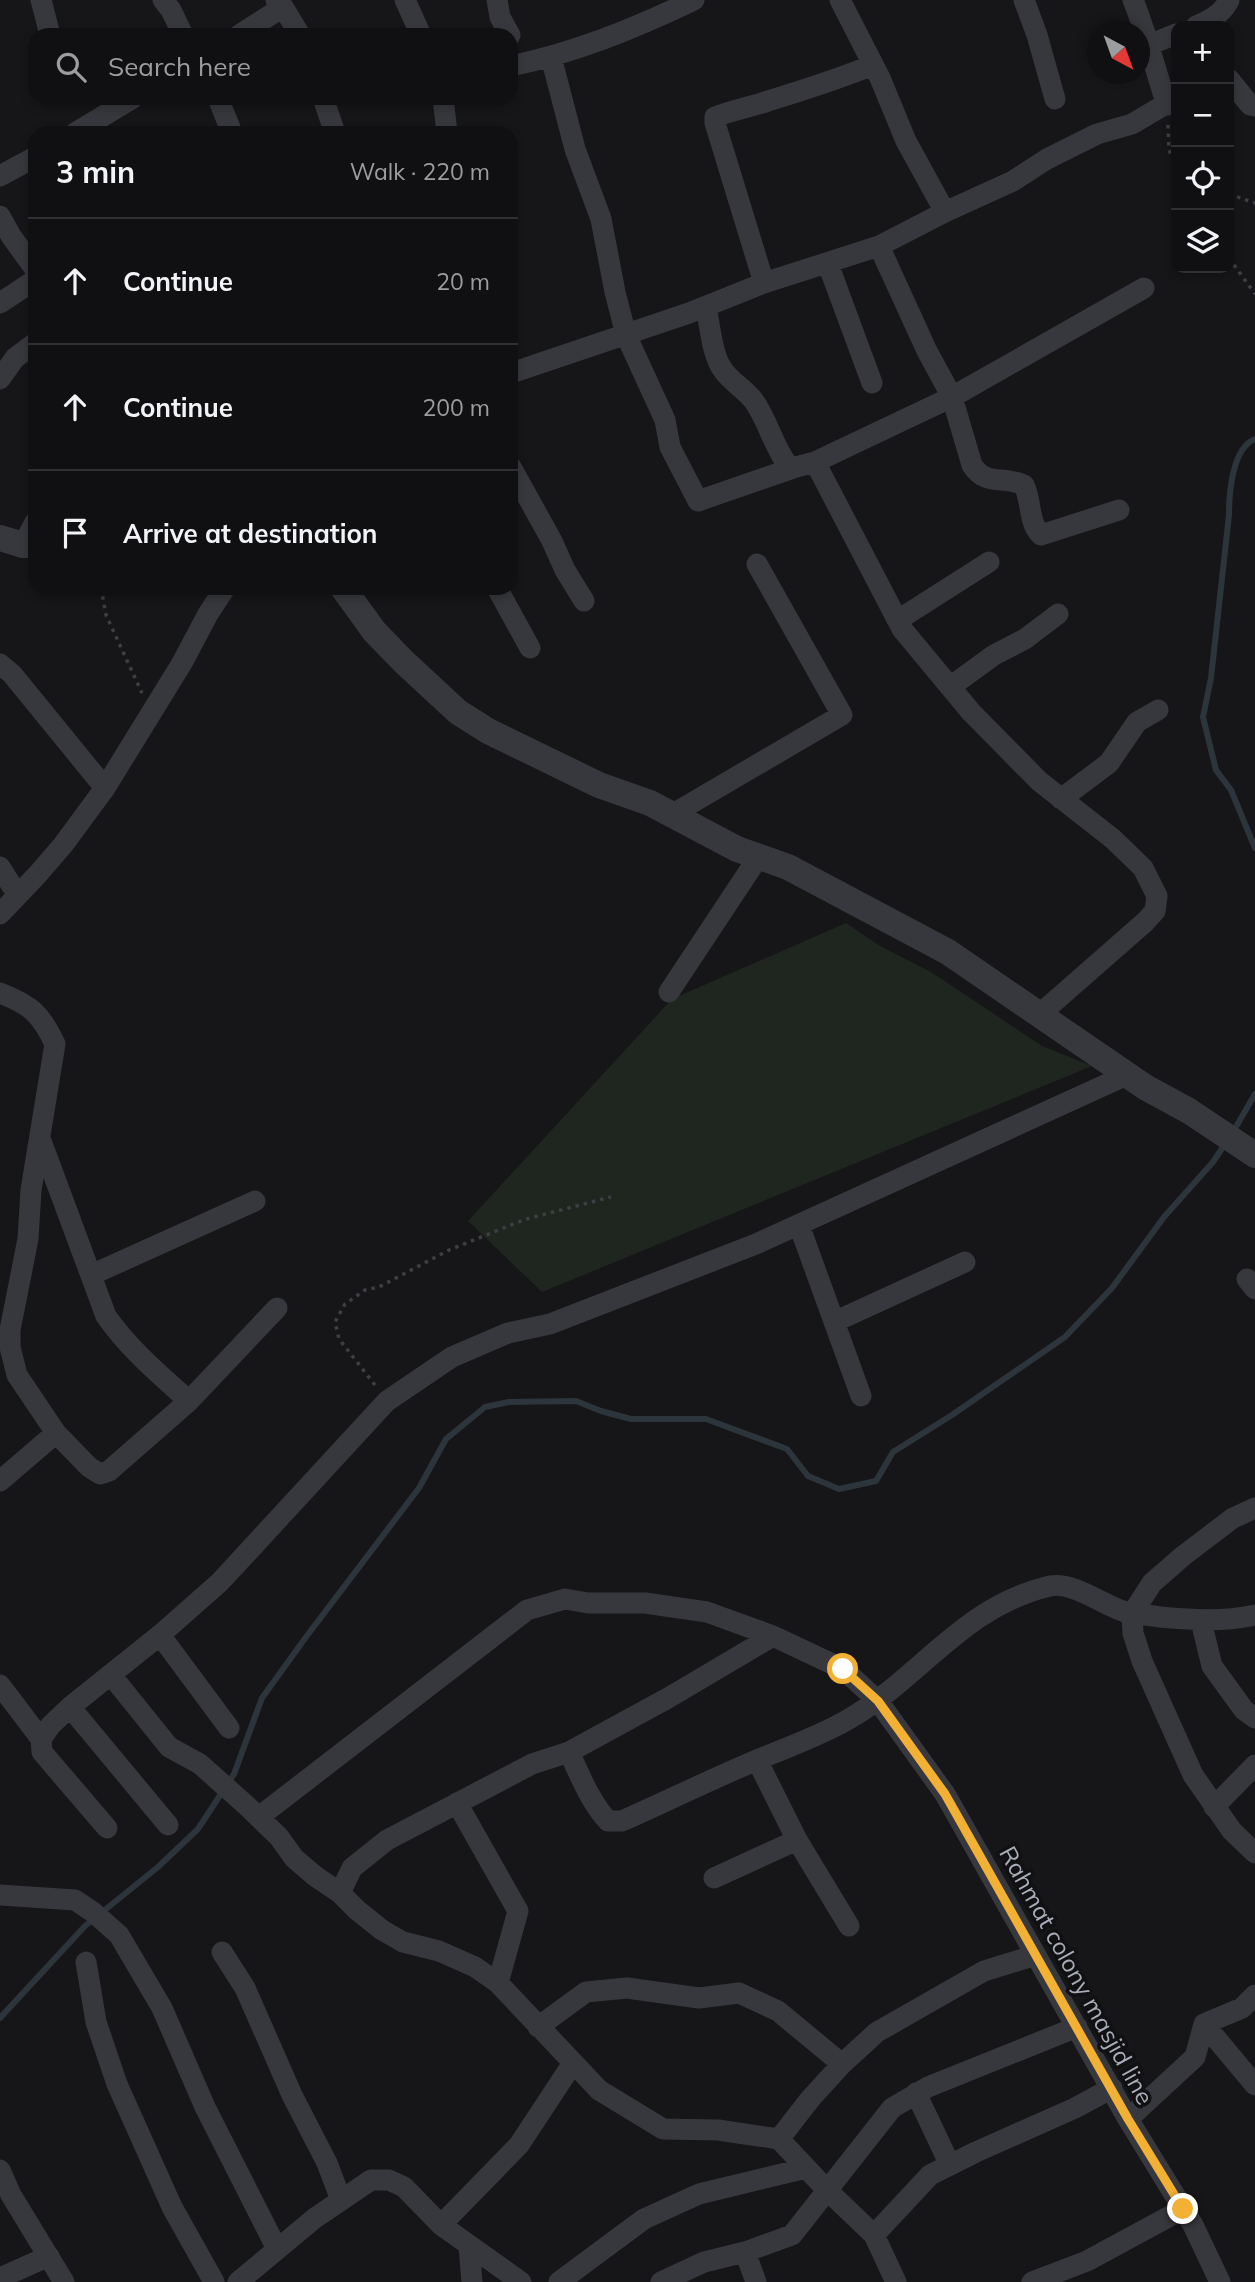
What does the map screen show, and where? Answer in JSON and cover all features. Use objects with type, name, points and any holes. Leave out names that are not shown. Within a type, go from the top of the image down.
[{"type":"street","points":[[41,0],[49,28]]},
{"type":"street","points":[[163,0],[180,28]]},
{"type":"street","points":[[405,0],[418,28]]},
{"type":"street","points":[[497,0],[500,17],[506,28]]},
{"type":"street","points":[[518,64],[617,34],[694,0]]},
{"type":"street","points":[[840,0],[880,78],[906,141],[945,212]]},
{"type":"street","points":[[1024,0],[1055,99]]},
{"type":"street","points":[[1133,0],[1141,21]]},
{"type":"street","points":[[1209,21],[1229,0]]},
{"type":"street","points":[[248,28],[279,4],[295,28]]},
{"type":"street","points":[[1150,44],[1171,36]]},
{"type":"street","points":[[518,42],[542,59],[554,75],[575,149],[601,219],[626,335],[665,420],[670,447],[698,501],[806,464],[952,397],[1144,288]]},
{"type":"street","points":[[518,369],[626,335],[764,283],[879,246],[1013,181],[1047,159],[1097,134],[1132,124],[1171,101],[1150,47]]},
{"type":"street","points":[[764,283],[715,117],[736,108],[827,83],[873,65]]},
{"type":"street","points":[[1233,84],[1250,105],[1255,106]]},
{"type":"street","points":[[87,126],[121,105]]},
{"type":"street","points":[[221,105],[229,126]]},
{"type":"street","points":[[325,105],[333,126]]},
{"type":"street","points":[[444,105],[446,126]]},
{"type":"street","points":[[0,176],[28,161]]},
{"type":"street","points":[[0,216],[28,260]]},
{"type":"street","points":[[879,246],[927,351],[952,397],[972,465],[978,474],[1024,485],[1035,530],[1041,536],[1119,510]]},
{"type":"street","points":[[828,264],[872,383]]},
{"type":"street","points":[[0,303],[28,285]]},
{"type":"street","points":[[706,307],[716,359],[722,370],[754,401],[774,437],[780,456],[787,464],[806,464]]},
{"type":"street","points":[[0,379],[15,358],[28,348]]},
{"type":"street","points":[[806,464],[902,629],[971,712],[1039,781],[1113,839],[1143,869],[1157,896],[1154,911],[1144,922],[1040,1015]]},
{"type":"street","points":[[518,480],[584,601]]},
{"type":"street","points":[[898,620],[989,562]]},
{"type":"street","points":[[673,814],[842,715],[757,565]]},
{"type":"street","points":[[0,914],[63,845],[105,788],[221,595]]},
{"type":"street","points":[[348,595],[374,631],[458,712],[520,747],[599,785],[650,803],[737,849],[788,867],[948,952],[1145,1087],[1189,1111],[1255,1155]]},
{"type":"street","points":[[501,595],[530,648]]},
{"type":"street","points":[[950,687],[994,655],[1025,639],[1058,614]]},
{"type":"street","points":[[0,664],[12,674],[105,788]]},
{"type":"street","points":[[1061,799],[1109,764],[1137,722],[1158,710]]},
{"type":"street","points":[[669,992],[759,856]]},
{"type":"street","points":[[0,867],[18,894]]},
{"type":"street","points":[[0,993],[22,1002],[37,1015],[44,1022],[55,1044],[31,1190],[28,1239],[10,1330],[10,1347],[17,1375],[56,1433],[89,1467],[100,1474],[108,1471],[188,1401],[277,1308]]},
{"type":"street","points":[[41,1739],[70,1707],[160,1635],[220,1582],[387,1401],[452,1357],[508,1333],[550,1324],[756,1244],[1129,1074]]},
{"type":"street","points":[[41,1139],[106,1316],[120,1337],[188,1401]]},
{"type":"street","points":[[91,1275],[255,1201]]},
{"type":"street","points":[[799,1225],[860,1396]]},
{"type":"street","points":[[834,1322],[965,1262]]},
{"type":"street","points":[[0,1481],[56,1433]]},
{"type":"street","points":[[1255,1508],[1233,1518],[1183,1556],[1152,1583],[1132,1614],[1133,1633],[1142,1661],[1193,1775],[1232,1832],[1255,1853]]},
{"type":"street","points":[[569,1752],[601,1814],[608,1821],[622,1821],[757,1760],[813,1738],[878,1701],[965,1626],[1000,1604],[1032,1591],[1054,1585],[1068,1586],[1108,1606],[1132,1614],[1201,1620],[1234,1620],[1255,1615]]},
{"type":"street","name":"Rahmat colony masjid line","points":[[253,1812],[527,1611],[565,1599],[588,1603],[645,1603],[707,1612],[773,1636],[843,1669],[878,1701],[945,1794],[1128,2119],[1193,2225],[1220,2282]]},
{"type":"street","points":[[1201,1620],[1212,1666],[1244,1710],[1255,1718]]},
{"type":"street","points":[[160,1635],[229,1728]]},
{"type":"street","points":[[340,1893],[352,1868],[387,1840],[532,1765],[569,1752],[773,1636]]},
{"type":"street","points":[[111,1675],[169,1747],[200,1765],[253,1812],[279,1837],[294,1858],[393,1936],[403,1942],[439,1951],[475,1967],[498,1983],[599,2090],[663,2129],[718,2130],[779,2139],[874,2235],[896,2282]]},
{"type":"street","points":[[0,1685],[41,1739],[43,1752],[107,1828]]},
{"type":"street","points":[[70,1707],[168,1825]]},
{"type":"street","points":[[757,1760],[797,1840],[849,1926]]},
{"type":"street","points":[[1214,1807],[1255,1765]]},
{"type":"street","points":[[457,1803],[518,1911],[498,1983]]},
{"type":"street","points":[[714,1878],[797,1840]]},
{"type":"street","points":[[0,1895],[75,1900],[118,1935],[162,2008],[205,2107],[277,2249]]},
{"type":"street","points":[[222,1952],[245,1988],[292,2095],[327,2163],[341,2200]]},
{"type":"street","points":[[779,2139],[842,2064],[877,2032],[939,1994],[984,1971],[1036,1955]]},
{"type":"street","points":[[86,1962],[96,2022],[117,2084],[172,2207],[214,2282]]},
{"type":"street","points":[[538,2027],[586,1992],[627,1988],[699,1998],[739,1993],[778,2011],[842,2064]]},
{"type":"street","points":[[1204,2024],[1242,2008],[1255,1995]]},
{"type":"street","points":[[1204,2024],[1255,2085]]},
{"type":"street","points":[[1128,2119],[1195,2057],[1204,2024]]},
{"type":"street","points":[[661,2282],[704,2262],[745,2252],[792,2235],[892,2108],[916,2094],[1077,2027]]},
{"type":"street","points":[[441,2225],[519,2145],[572,2063]]},
{"type":"street","points":[[874,2235],[930,2175],[1112,2088]]},
{"type":"street","points":[[916,2094],[950,2165]]},
{"type":"street","points":[[559,2282],[644,2220],[699,2193],[806,2168]]},
{"type":"street","points":[[0,2170],[11,2195],[64,2282]]},
{"type":"street","points":[[238,2282],[316,2218],[371,2180],[389,2180],[404,2187],[441,2225],[521,2282]]},
{"type":"street","points":[[1032,2282],[1087,2261],[1183,2209]]},
{"type":"street","points":[[469,2247],[472,2282]]},
{"type":"street","points":[[745,2252],[756,2282]]},
{"type":"street","points":[[0,2278],[50,2256]]},
{"type":"path","points":[[1171,101],[1171,155]]},
{"type":"path","points":[[1234,196],[1255,203]]},
{"type":"path","points":[[1234,265],[1255,294]]},
{"type":"path","points":[[102,595],[106,615],[133,677],[153,711]]},
{"type":"path","points":[[387,1401],[339,1339],[335,1322],[345,1304],[365,1290],[379,1287],[449,1250],[526,1219],[611,1198]]},
{"type":"shaded area","points":[[846,923],[880,946],[931,972],[1042,1046],[1092,1066],[542,1292],[468,1221],[672,999]]},
{"type":"waterway","points":[[1255,439],[1241,452],[1233,472],[1211,678],[1203,717],[1216,770],[1231,790],[1255,848]]},
{"type":"waterway","points":[[1233,1132],[1255,1094]]},
{"type":"waterway","points":[[0,2018],[85,1926],[158,1867],[198,1829],[234,1774],[262,1698],[419,1488],[446,1439],[485,1407],[509,1402],[576,1401],[631,1419],[706,1419],[787,1449],[808,1476],[839,1489],[876,1481],[893,1452],[1065,1337],[1112,1288],[1164,1217],[1213,1162],[1225,1144]]},
{"type":"route","points":[[843,1669],[878,1701],[945,1794],[1128,2119],[1183,2209]]}]
